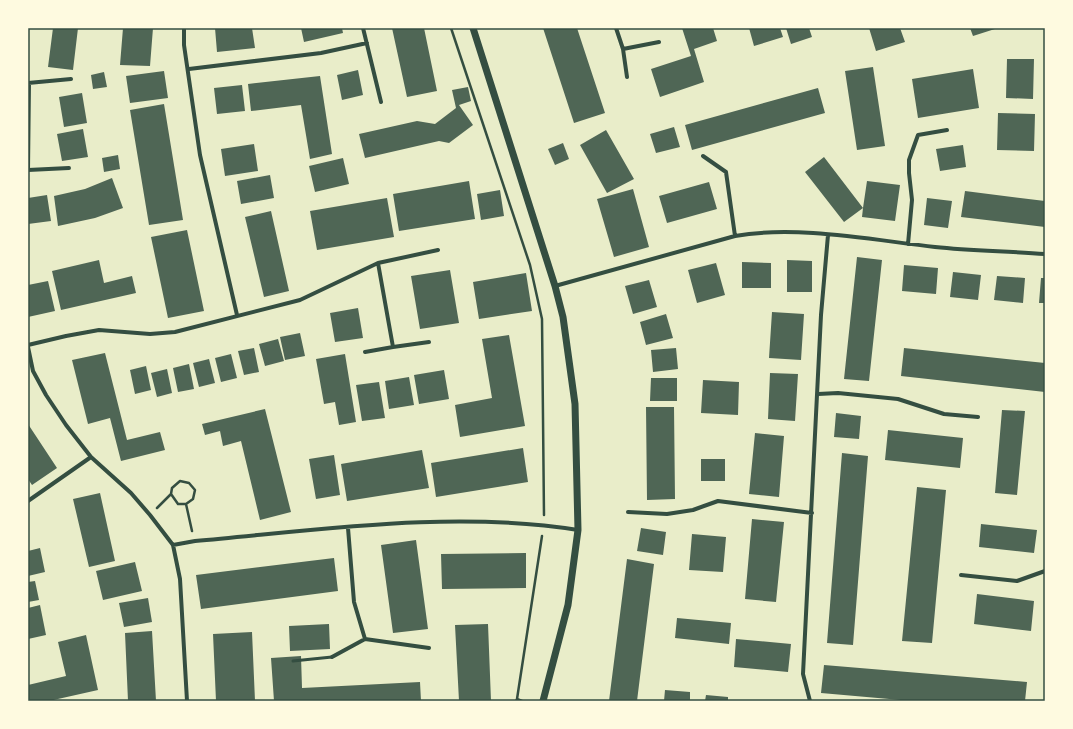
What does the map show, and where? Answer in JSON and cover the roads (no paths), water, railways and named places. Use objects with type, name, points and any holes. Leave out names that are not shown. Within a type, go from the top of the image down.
[{"type":"street","points":[[184,28],[184,45],[189,69],[200,155],[237,315]]},
{"type":"street","points":[[363,28],[381,102]]},
{"type":"street","points":[[473,28],[554,286],[564,324],[574,404],[578,530],[568,605],[543,701]]},
{"type":"street","points":[[616,28],[623,49],[627,77]]},
{"type":"street","points":[[623,49],[659,42]]},
{"type":"street","points":[[189,69],[321,53],[367,43]]},
{"type":"street","points":[[70,168],[28,170],[29,83],[71,79]]},
{"type":"street","points":[[908,244],[912,200],[909,166],[913,148],[918,135],[947,130]]},
{"type":"street","points":[[703,156],[726,172],[735,236]]},
{"type":"street","points":[[554,286],[735,236],[775,231],[828,235],[959,250],[1045,254]]},
{"type":"street","points":[[810,701],[803,674],[821,315],[828,235]]},
{"type":"street","points":[[187,701],[180,579],[173,545],[150,515],[131,494],[91,457],[66,424],[46,395],[34,371],[28,346],[66,336],[99,330],[150,334],[175,332],[300,300],[378,263],[438,250]]},
{"type":"street","points":[[378,263],[393,347]]},
{"type":"street","points":[[365,352],[429,342]]},
{"type":"street","points":[[818,394],[838,393],[898,399],[944,414],[978,417]]},
{"type":"street","points":[[28,501],[91,457]]},
{"type":"street","points":[[628,512],[667,514],[693,510],[718,501],[812,513]]},
{"type":"street","points":[[173,545],[195,541],[348,528],[392,522],[544,524],[578,530]]},
{"type":"street","points":[[348,528],[354,602],[365,639]]},
{"type":"street","points":[[961,575],[1017,581],[1045,571]]},
{"type":"street","points":[[332,657],[365,639],[429,648]]},
{"type":"lane","points":[[293,661],[332,657]]}]
